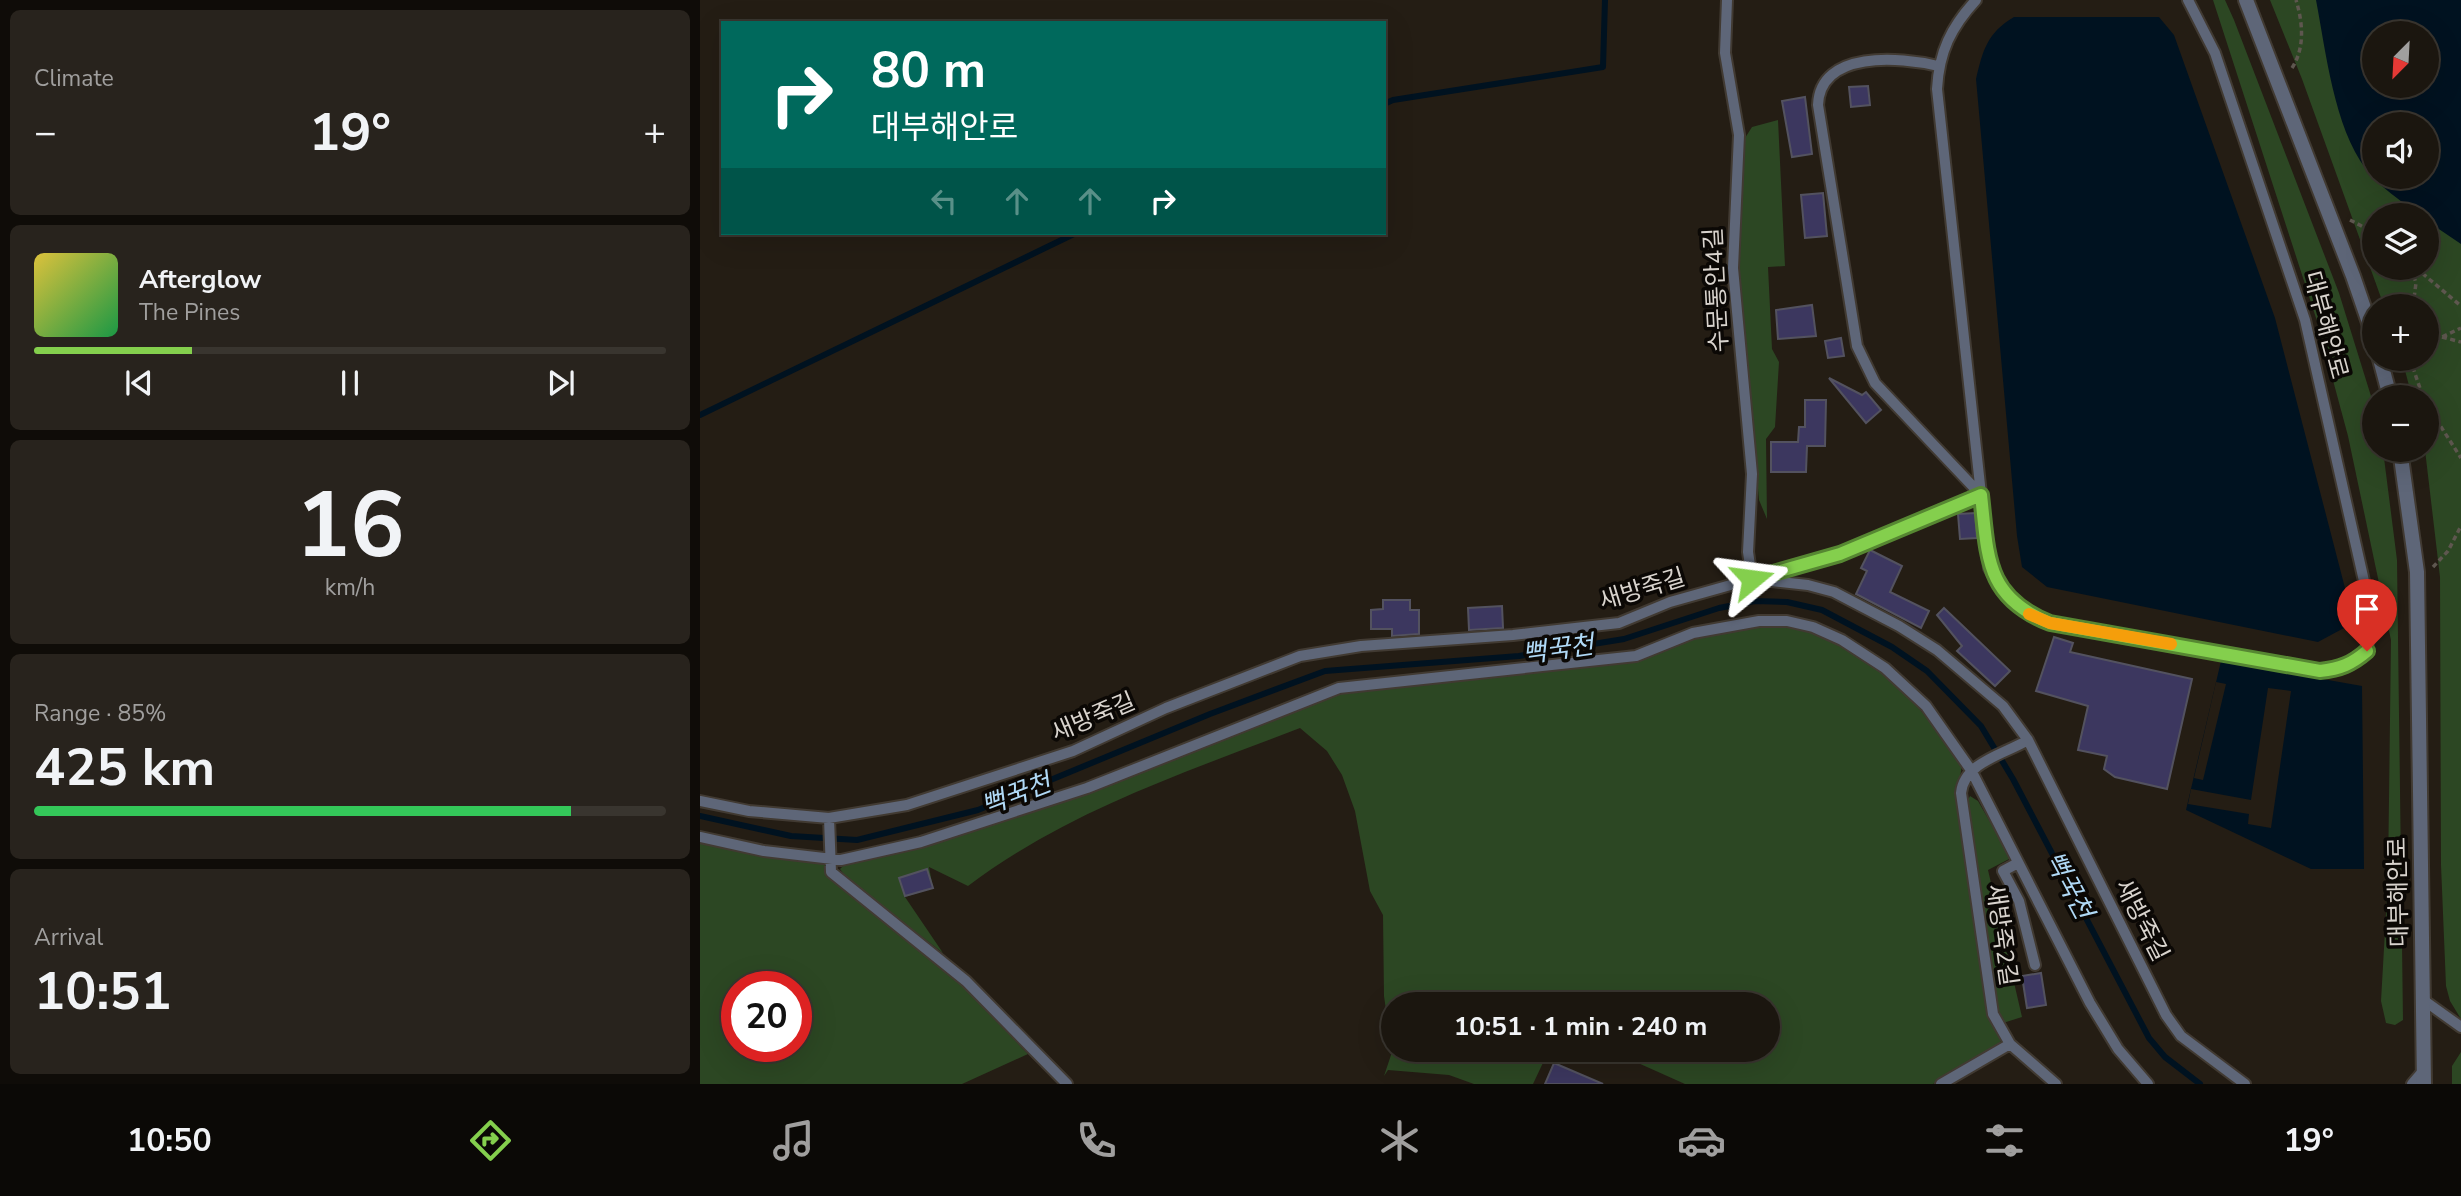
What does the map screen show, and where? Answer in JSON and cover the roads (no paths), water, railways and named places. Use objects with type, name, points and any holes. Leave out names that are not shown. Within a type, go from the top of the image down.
[{"type":"street","name":"대부해안로","points":[[2246,0],[2362,303]]},
{"type":"street","name":"대부해안로","points":[[2402,462],[2417,572],[2424,1077]]},
{"type":"lane","name":"수문통안4길","points":[[1727,0],[1726,53],[1739,135],[1733,268],[1752,474],[1753,509],[1748,552],[1752,579]]},
{"type":"lane","name":"대부해안로","points":[[1976,0],[1959,18],[1946,39],[1938,66],[1937,89],[1989,568],[1998,586],[2013,603],[2050,623],[2320,671],[2337,669],[2352,663],[2367,651],[2372,631],[2371,612],[2305,320],[2215,53],[2188,0]]},
{"type":"lane","points":[[1752,579],[1840,554],[1981,495],[1875,383],[1864,366],[1857,345],[1818,105],[1819,90],[1826,78],[1860,62],[1912,60],[1938,66]]},
{"type":"lane","name":"새방죽길","points":[[700,801],[750,811],[829,818],[907,805],[1073,751],[1166,708],[1300,656],[1361,646],[1513,635],[1619,623],[1670,602],[1752,579],[1808,585],[1834,592],[1899,626],[1937,650],[2003,706],[2166,1015],[2182,1036],[2245,1084]]},
{"type":"lane","points":[[700,836],[764,851],[841,860],[921,842],[1087,788],[1339,688],[1636,656],[1693,633],[1759,621],[1787,621],[1813,627],[1842,640],[1885,668],[1926,706],[1974,769],[2018,863],[2090,1003],[2118,1049],[2148,1084]]},
{"type":"lane","points":[[1974,769],[2024,743]]},
{"type":"lane","name":"새방죽2길","points":[[1974,769],[1962,782],[1961,793],[1993,1014],[2010,1044],[2056,1084]]},
{"type":"lane","points":[[829,818],[831,872],[966,981],[1067,1084]]},
{"type":"lane","points":[[2018,863],[2003,871],[2018,901],[2035,965]]},
{"type":"lane","points":[[2422,999],[2461,1027]]},
{"type":"lane","points":[[1941,1084],[2010,1044]]},
{"type":"lane","points":[[2412,1084],[2424,1077]]},
{"type":"water","points":[[2316,0],[2461,0],[2461,244],[2439,229],[2439,203],[2403,203],[2385,189],[2439,189],[2439,112],[2362,112],[2362,163],[2346,132],[2328,65]]},
{"type":"water","points":[[2014,17],[2159,17],[2174,35],[2275,318],[2345,588],[2344,628],[2318,642],[2047,587],[2022,567],[1976,79],[1981,59],[1992,36]]},
{"type":"water","points":[[2221,661],[2362,686],[2364,869],[2311,869],[2186,810]]},
{"type":"waterway","points":[[1386,103],[1603,67],[1605,0]]},
{"type":"waterway","points":[[700,415],[1072,235]]},
{"type":"waterway","name":"뻑꾹천","points":[[700,816],[791,836],[857,840],[978,810],[1210,714],[1325,671],[1519,656],[1624,639],[1719,608],[1755,601],[1787,602],[1822,610],[1892,647],[1927,671],[1981,726],[2013,779],[2149,1038],[2165,1057],[2200,1084]]}]
